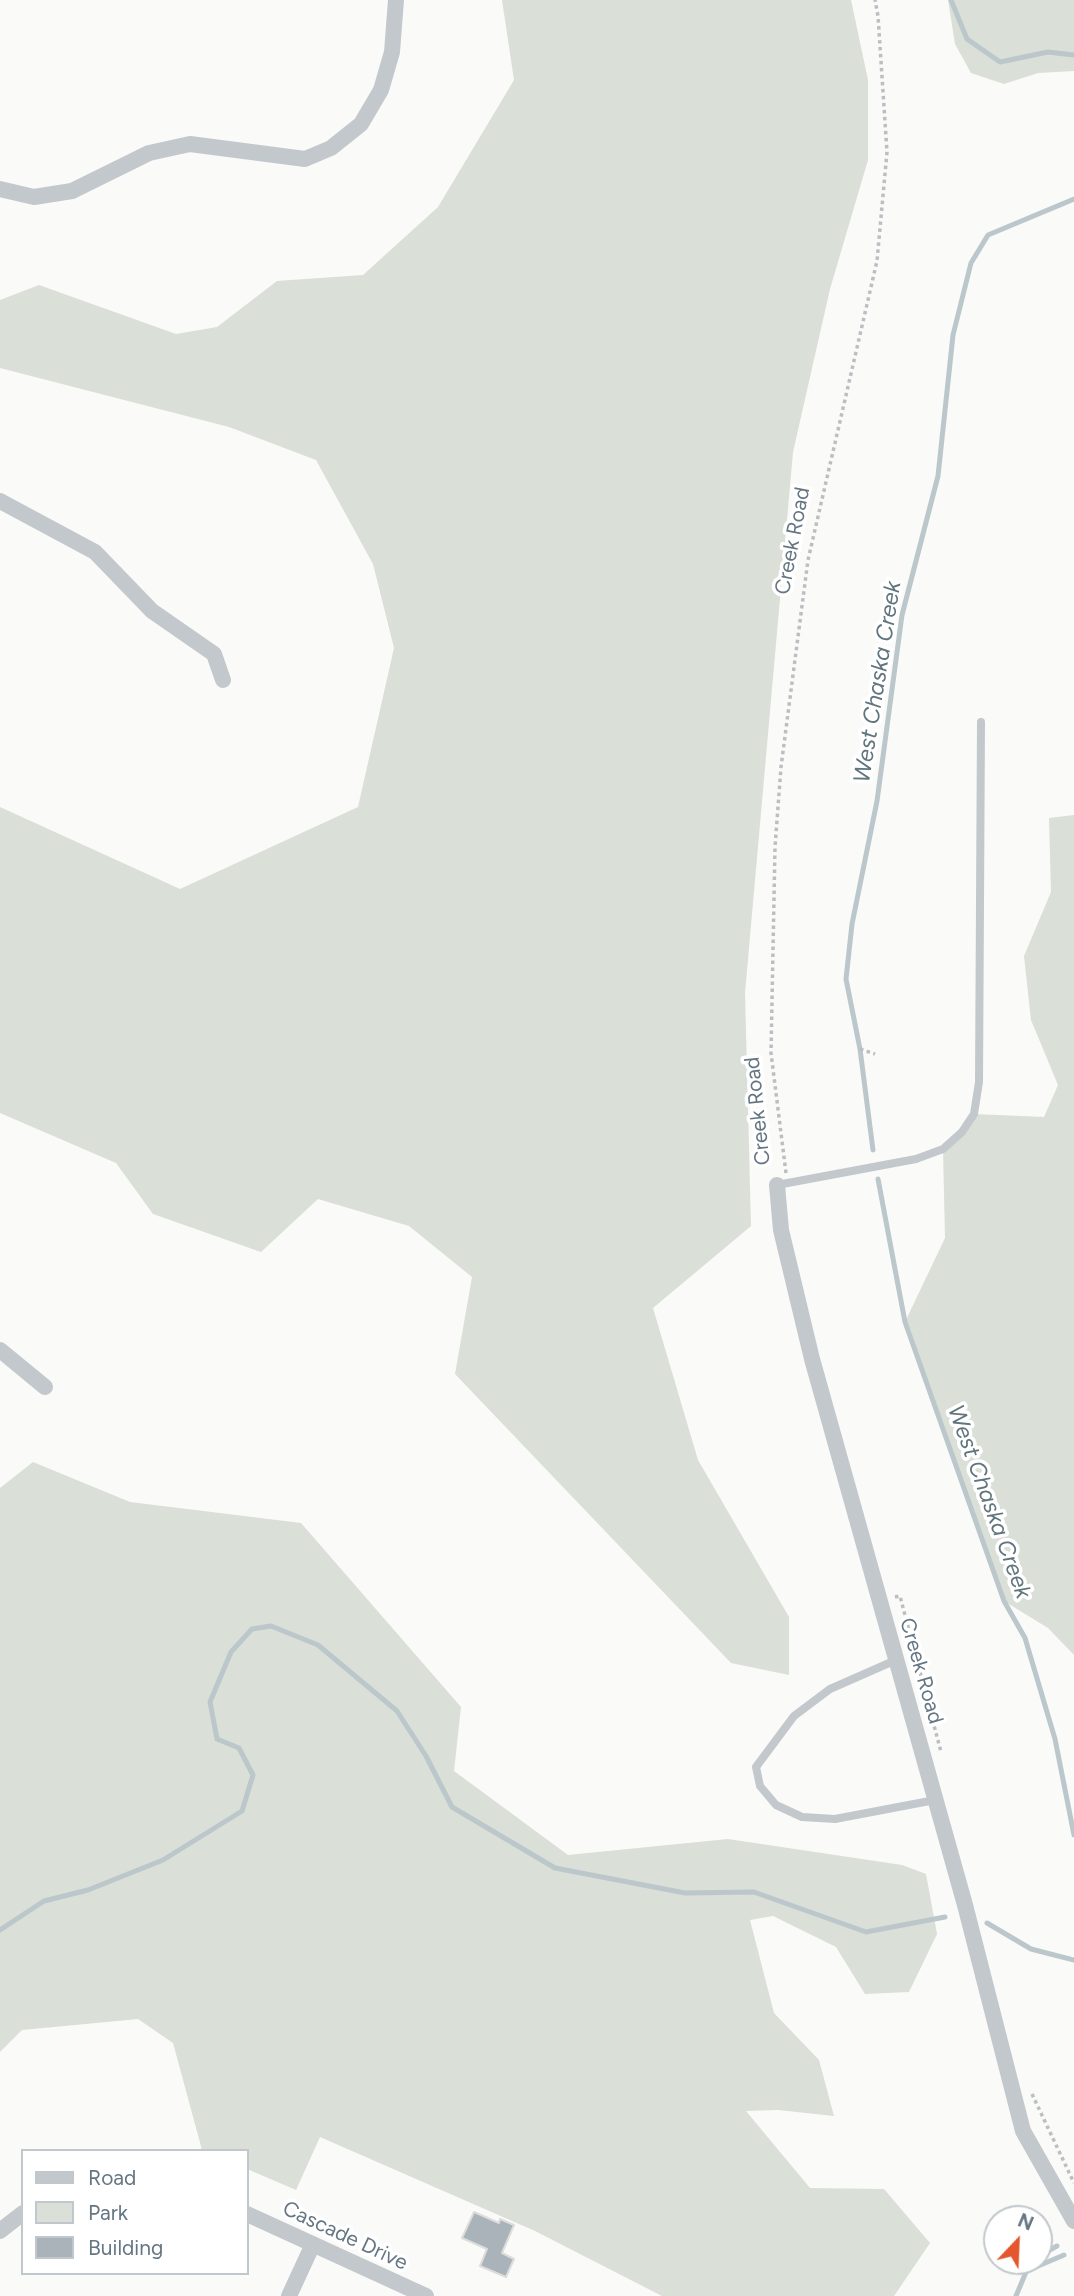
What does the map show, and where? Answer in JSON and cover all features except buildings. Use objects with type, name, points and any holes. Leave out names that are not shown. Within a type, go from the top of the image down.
[{"type":"street","points":[[0,189],[34,197],[72,191],[149,153],[190,144],[305,159],[331,148],[361,124],[381,90],[392,52],[396,0]]},
{"type":"street","points":[[0,501],[95,552],[152,611],[214,654],[223,680]]},
{"type":"street","name":"Creek Road","points":[[777,1185],[780,1230],[812,1359],[1023,2131],[1074,2221]]},
{"type":"street","points":[[0,1350],[45,1387]]},
{"type":"street","name":"Cascade Drive","points":[[248,2214],[426,2296]]},
{"type":"street","points":[[0,2231],[21,2215]]},
{"type":"street","points":[[289,2296],[313,2244]]},
{"type":"lane","points":[[777,1185],[916,1159],[943,1149],[962,1132],[974,1114],[979,1082],[978,761],[981,722]]},
{"type":"lane","points":[[896,1660],[830,1689],[794,1716],[756,1767],[760,1786],[776,1805],[802,1817],[813,1818],[835,1819],[934,1800]]},
{"type":"path","name":"Creek Road","points":[[777,1185],[786,1176],[771,1053],[775,847],[781,767],[808,560],[877,261],[887,152],[875,0]]},
{"type":"path","points":[[860,1049],[875,1055]]},
{"type":"green space","points":[[502,0],[851,0],[868,80],[868,160],[830,289],[793,452],[745,993],[751,1226],[653,1308],[698,1460],[789,1617],[789,1675],[731,1663],[455,1374],[472,1277],[409,1226],[318,1199],[261,1252],[153,1214],[116,1163],[0,1113],[0,807],[180,889],[358,807],[394,648],[373,564],[316,460],[229,427],[0,368],[0,300],[39,285],[176,334],[217,327],[277,281],[363,275],[438,207],[514,80]]},
{"type":"green space","points":[[948,0],[1074,0],[1074,71],[1038,73],[1004,84],[971,73],[955,44]]},
{"type":"green space","points":[[1074,815],[1074,1655],[1048,1628],[1004,1601],[905,1322],[945,1238],[943,1149],[974,1114],[1044,1117],[1058,1085],[1031,1020],[1024,956],[1051,892],[1049,818]]},
{"type":"green space","points":[[33,1462],[130,1502],[301,1523],[461,1707],[454,1771],[568,1855],[728,1839],[902,1865],[926,1874],[937,1934],[909,1992],[865,1994],[836,1947],[773,1916],[750,1920],[774,2013],[819,2060],[834,2116],[778,2110],[746,2111],[810,2188],[884,2189],[930,2243],[894,2296],[662,2296],[535,2231],[320,2137],[296,2190],[248,2169],[248,2149],[202,2149],[173,2043],[138,2019],[22,2030],[0,2052],[0,1488]]},
{"type":"waterway","name":"West Chaska Creek","points":[[951,0],[967,39],[1000,62],[1048,52],[1074,55]]},
{"type":"waterway","name":"West Chaska Creek","points":[[873,1150],[860,1049],[846,979],[852,924],[877,801],[902,615],[938,476],[953,335],[971,263],[988,235],[1074,199]]},
{"type":"waterway","name":"West Chaska Creek","points":[[878,1179],[905,1322],[1004,1601],[1025,1638],[1055,1739],[1074,1835]]},
{"type":"waterway","points":[[0,1930],[44,1901],[88,1890],[163,1860],[242,1811],[253,1775],[239,1748],[217,1739],[210,1702],[231,1652],[252,1629],[271,1626],[318,1645],[397,1711],[426,1756],[452,1807],[555,1868],[685,1893],[754,1892],[866,1932],[945,1917]]},
{"type":"waterway","points":[[987,1923],[1031,1949],[1074,1960]]},
{"type":"waterway","name":"West Chaska Creek","points":[[1053,2248],[1057,2246]]},
{"type":"waterway","name":"West Chaska Creek","points":[[1053,2260],[1064,2255]]},
{"type":"waterway","name":"West Chaska Creek","points":[[1016,2296],[1025,2275]]}]
